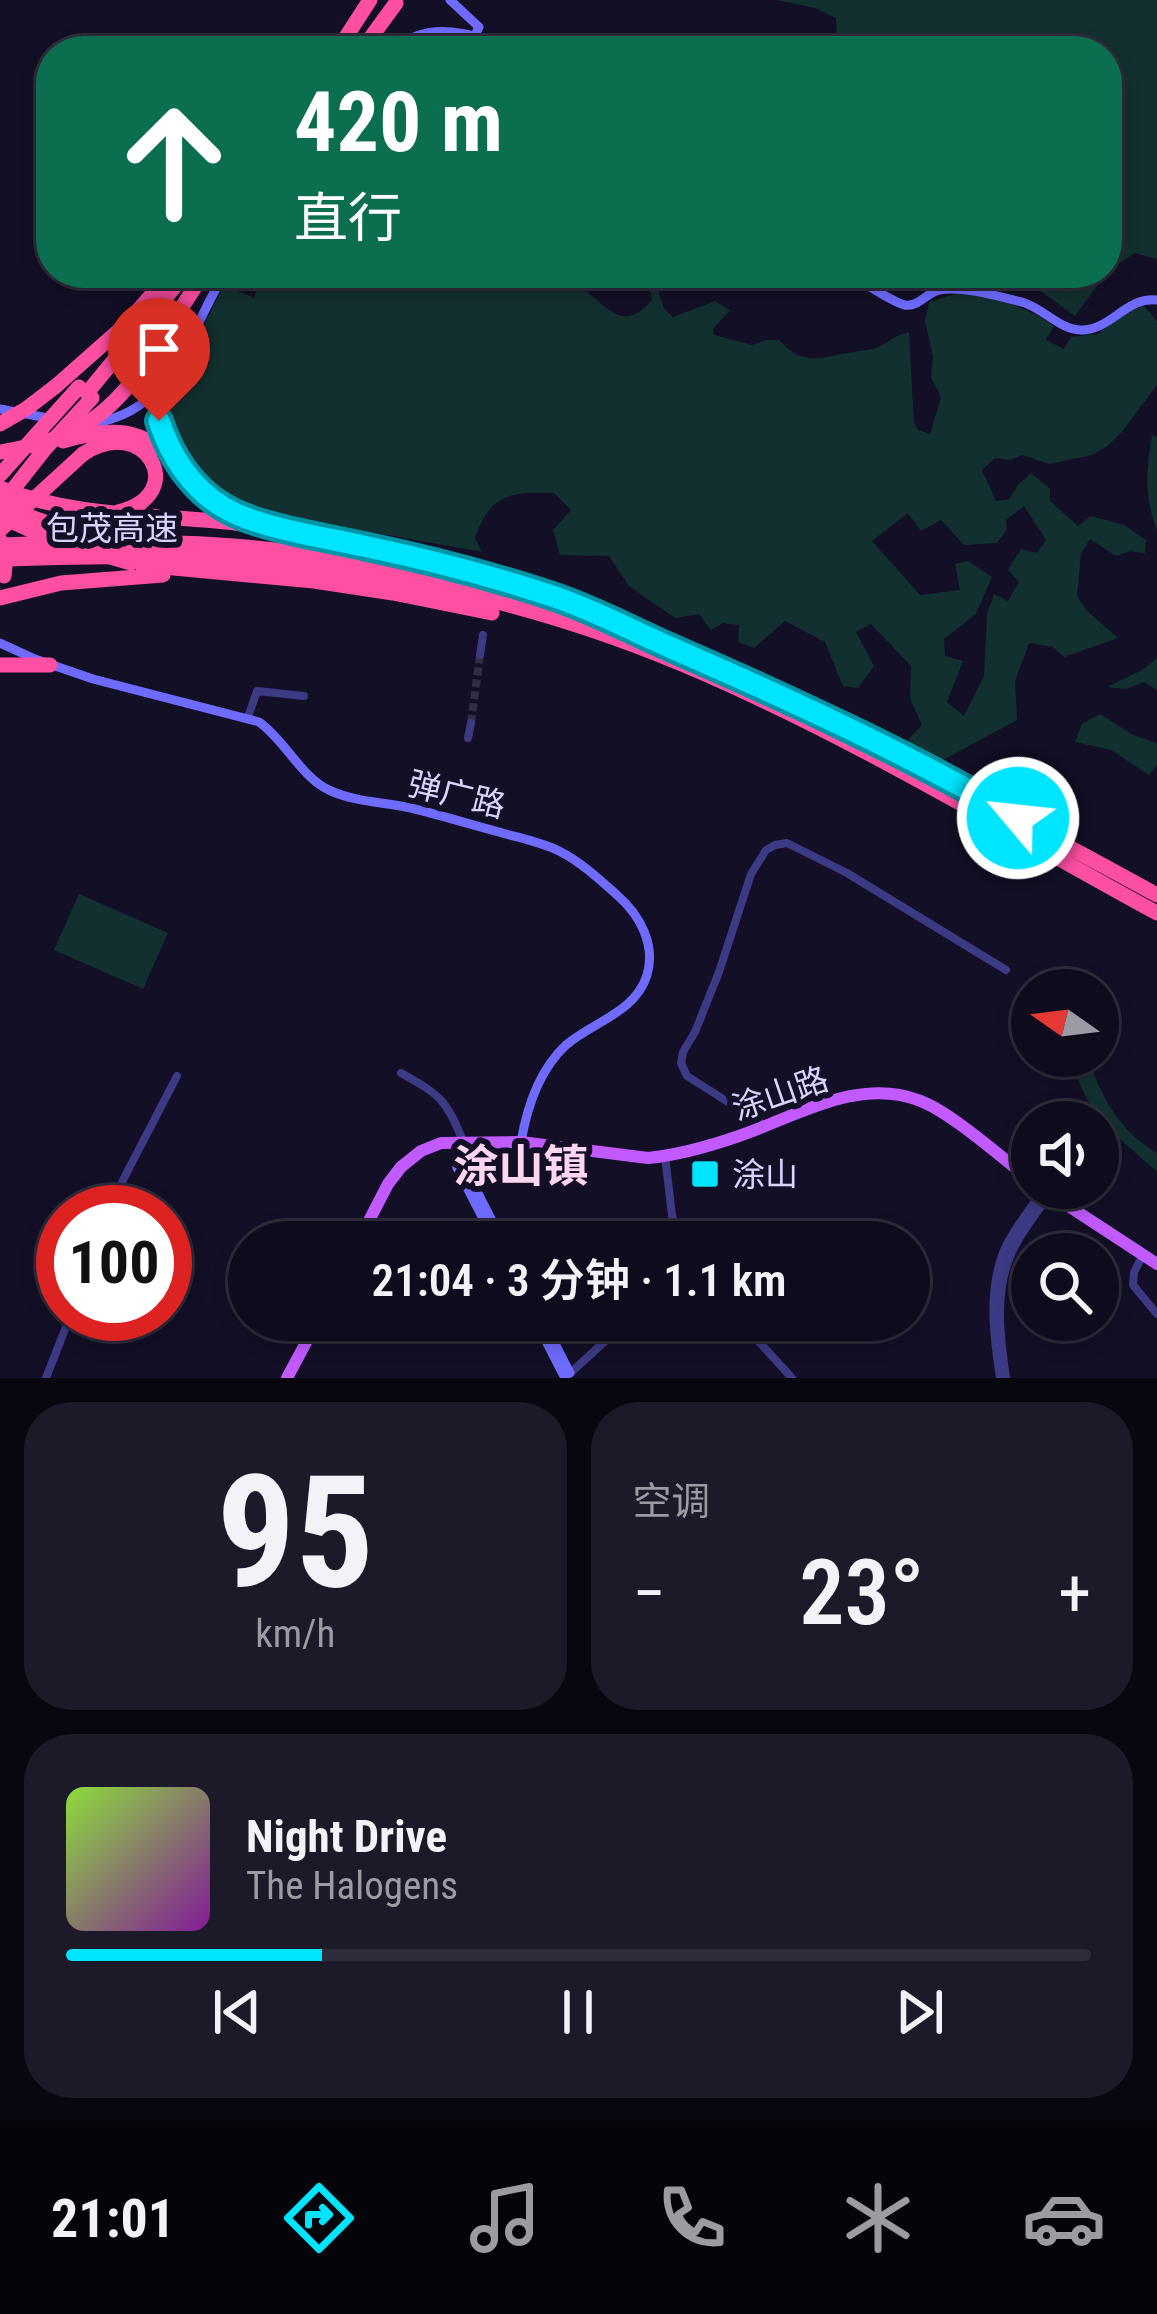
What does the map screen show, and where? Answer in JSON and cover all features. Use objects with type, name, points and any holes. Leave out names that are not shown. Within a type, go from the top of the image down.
[{"type":"highway","points":[[347,36],[370,0]]},
{"type":"highway","points":[[372,36],[396,3]]},
{"type":"highway","points":[[0,434],[125,325],[158,288]]},
{"type":"highway","points":[[160,288],[44,450],[0,503],[59,527],[218,545]]},
{"type":"highway","points":[[173,288],[0,489],[103,514],[292,531],[438,563],[597,612],[672,648]]},
{"type":"highway","points":[[0,452],[51,440],[87,425],[117,401],[152,367],[195,288]]},
{"type":"highway","points":[[152,367],[166,441],[180,466]]},
{"type":"highway","points":[[0,424],[56,386]]},
{"type":"highway","points":[[0,472],[86,393]]},
{"type":"highway","points":[[0,472],[41,449],[94,433],[122,432],[148,440],[225,509],[292,531]]},
{"type":"highway","points":[[0,530],[83,454],[104,442],[128,442],[154,464],[155,484],[150,495],[135,506],[103,514]]},
{"type":"highway","points":[[0,516],[54,541],[150,566],[314,581],[430,599],[629,644]]},
{"type":"highway","points":[[0,583],[6,567],[5,543]]},
{"type":"highway","name":"包茂高速","points":[[5,543],[218,545],[300,553],[435,577],[543,603],[672,648],[793,702],[1157,895]]},
{"type":"highway","name":"包茂高速","points":[[0,559],[177,556],[325,569],[472,598],[629,644],[787,712],[1157,913]]},
{"type":"highway","points":[[0,598],[82,580],[241,574]]},
{"type":"highway","points":[[0,664],[50,664]]},
{"type":"main road","name":"涂山路","points":[[463,1141],[521,1142],[648,1158],[766,1126],[842,1098],[882,1092],[933,1106],[1011,1165]]},
{"type":"main road","points":[[369,1221],[401,1167],[421,1151],[463,1141]]},
{"type":"main road","points":[[1074,1209],[1157,1264]]},
{"type":"main road","points":[[287,1378],[306,1341]]},
{"type":"street","points":[[412,36],[428,31],[475,35],[478,27],[450,0]]},
{"type":"street","points":[[0,409],[75,424],[103,422],[140,408],[168,378],[217,288]]},
{"type":"street","points":[[874,288],[904,305],[940,290],[993,295],[1030,304],[1078,331],[1095,328],[1148,298],[1157,300]]},
{"type":"street","points":[[480,655],[483,635]]},
{"type":"street","name":"弹广路","points":[[0,643],[122,687],[248,717],[278,736],[324,789],[407,807],[557,850],[626,903],[643,926],[650,949],[640,992],[626,1007],[565,1046],[545,1070],[525,1117],[521,1142]]},
{"type":"street","points":[[248,717],[257,691],[304,696]]},
{"type":"street","points":[[468,738],[471,723]]},
{"type":"street","points":[[766,1126],[688,1076],[681,1064],[751,874],[766,850],[787,843],[847,873],[1006,970]]},
{"type":"street","points":[[401,1073],[442,1098],[452,1113],[463,1141],[457,1168],[487,1221]]},
{"type":"street","points":[[121,1185],[177,1076]]},
{"type":"street","points":[[665,1156],[674,1221]]},
{"type":"street","points":[[1003,1378],[1000,1322],[1005,1271],[1035,1209]]},
{"type":"street","points":[[1143,1255],[1133,1285],[1157,1314]]},
{"type":"street","points":[[46,1378],[60,1341]]},
{"type":"street","points":[[550,1341],[567,1376],[605,1341]]},
{"type":"street","points":[[758,1341],[791,1378]]},
{"type":"green space","points":[[777,0],[1157,0],[1157,259],[1135,253],[1122,261],[1122,36],[837,36],[836,18]]},
{"type":"green space","points":[[222,288],[254,298],[253,288],[584,288],[625,316],[652,300],[650,291],[643,288],[657,288],[673,317],[715,301],[730,310],[713,329],[714,335],[752,345],[779,340],[805,357],[873,349],[909,332],[914,423],[930,434],[941,397],[931,378],[933,356],[925,321],[929,302],[959,294],[1009,304],[1054,326],[1046,340],[1064,349],[1071,337],[1098,334],[1128,311],[1144,306],[1157,321],[1157,385],[1122,432],[1092,455],[1049,464],[1022,455],[1010,460],[995,458],[982,470],[996,501],[1009,499],[1031,473],[1050,489],[1050,501],[1078,526],[1091,516],[1124,525],[1146,540],[1145,553],[1116,556],[1090,539],[1081,554],[1077,596],[1118,638],[1064,657],[1053,647],[1029,643],[1015,681],[1017,720],[930,767],[899,749],[922,725],[910,698],[911,666],[871,624],[856,632],[874,666],[858,688],[843,686],[825,642],[785,621],[754,648],[738,642],[739,625],[723,623],[711,630],[699,614],[675,618],[629,586],[609,556],[560,555],[553,530],[571,510],[554,493],[514,495],[495,504],[475,538],[482,552],[362,531],[296,527],[244,511],[205,484],[190,466],[177,445],[161,393]],"holes":[[[1024,506],[1046,540],[1037,553],[1021,549],[1008,570],[1019,582],[1008,601],[994,594],[987,614],[984,676],[964,716],[947,702],[963,661],[945,656],[944,639],[976,614],[992,577],[968,561],[955,564],[960,590],[920,595],[872,541],[908,513],[921,531],[941,520],[964,545],[997,543],[1007,529],[1006,520]]]},
{"type":"green space","points":[[1022,288],[1095,288],[1075,316],[1039,290]]},
{"type":"green space","points":[[1152,435],[1157,437],[1157,530],[1147,483]]},
{"type":"green space","points":[[1157,658],[1157,690],[1144,682],[1126,689],[1107,687],[1144,669]]},
{"type":"green space","points":[[1100,714],[1133,735],[1157,743],[1157,765],[1149,775],[1111,750],[1075,742],[1082,724]]},
{"type":"green space","points":[[79,894],[168,933],[143,989],[54,950]]},
{"type":"green space","points":[[1078,1077],[1096,1077],[1108,1101],[1089,1101]]},
{"type":"green space","points":[[1119,1118],[1157,1153],[1157,1171],[1119,1137]]},
{"type":"tunnel","points":[[471,723],[480,655]]},
{"type":"place","name":"涂山","points":[[705,1174]]},
{"type":"district","name":"涂山镇","points":[[521,1166]]},
{"type":"route","points":[[159,421],[180,466],[225,509],[292,531],[480,574],[597,612],[793,702],[1018,818]]}]
